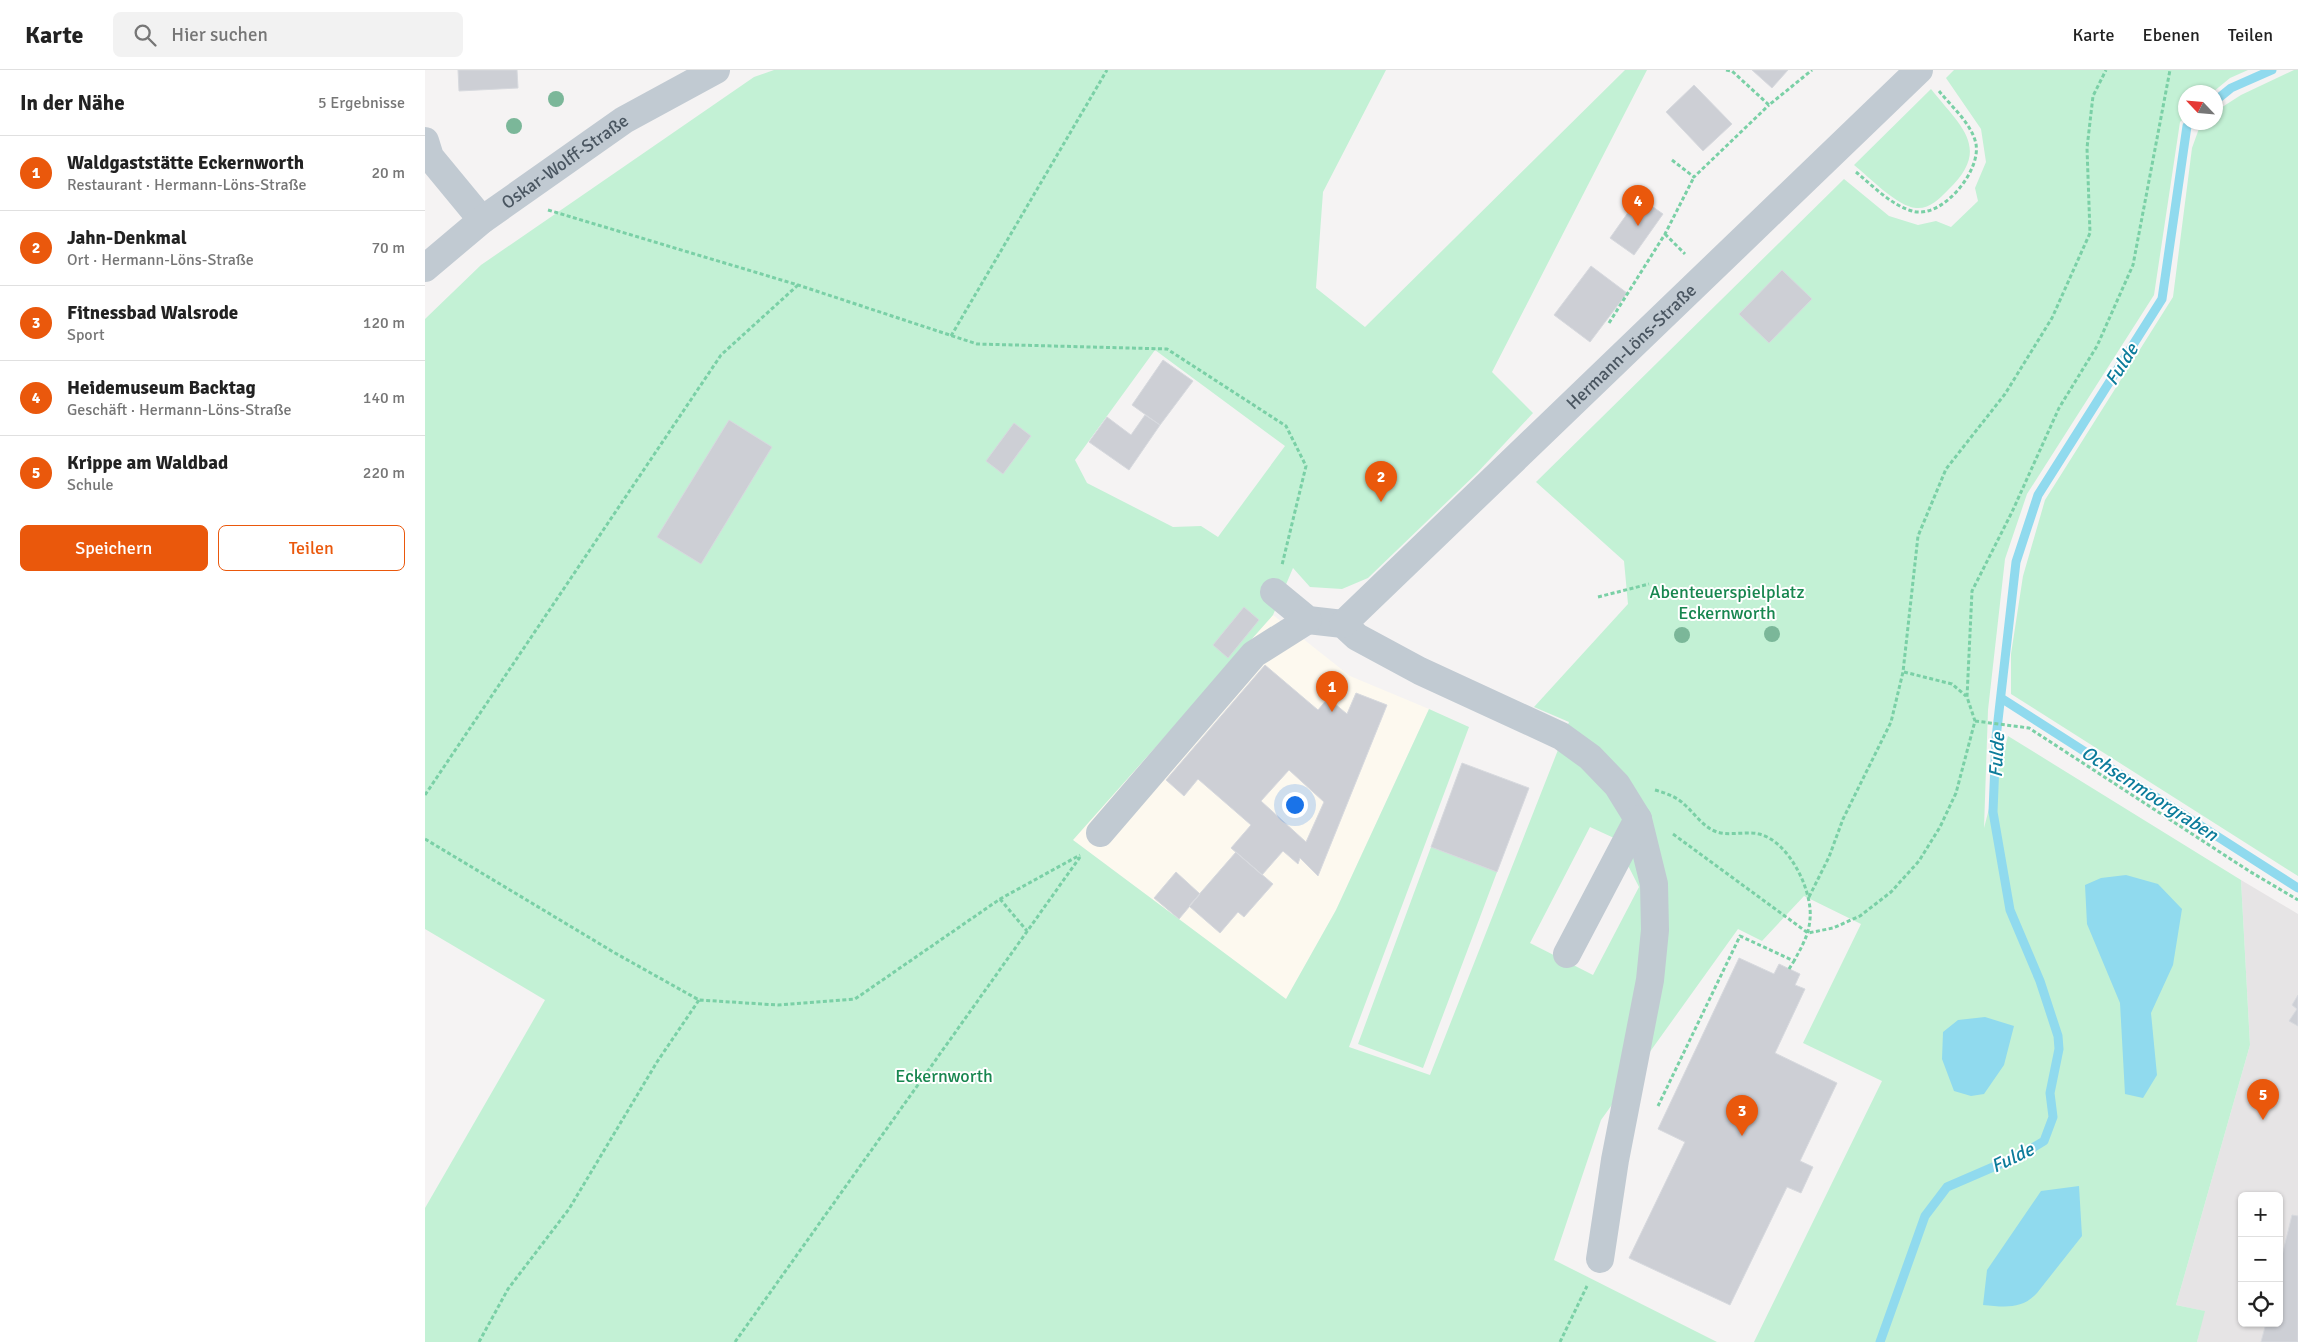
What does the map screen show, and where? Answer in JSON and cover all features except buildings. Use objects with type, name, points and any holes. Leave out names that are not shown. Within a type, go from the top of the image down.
[{"type":"street","name":"Oskar-Wolff-Straße","points":[[425,268],[482,220],[624,120],[715,70]]},
{"type":"street","name":"Hermann-Löns-Straße","points":[[1343,624],[1831,153],[1926,77]]},
{"type":"street","points":[[425,141],[430,157],[482,220]]},
{"type":"street","points":[[1274,592],[1308,620],[1343,624],[1357,637],[1420,671],[1561,736],[1590,757],[1617,785],[1638,819],[1654,884],[1655,930],[1650,980],[1615,1160],[1600,1259]]},
{"type":"street","points":[[1100,833],[1253,654],[1308,620]]},
{"type":"street","points":[[1567,954],[1638,819]]},
{"type":"path","points":[[951,336],[1107,70]]},
{"type":"path","points":[[1726,70],[1732,70],[1769,105]]},
{"type":"path","points":[[1629,347],[1606,328],[1665,234],[1694,177],[1769,105],[1812,70]]},
{"type":"path","points":[[1809,897],[1829,857],[1843,819],[1891,722],[1903,672],[1918,536],[1945,469],[2005,394],[2052,318],[2090,233],[2087,148],[2093,96],[2107,70]]},
{"type":"path","points":[[1665,828],[1808,933],[1833,928],[1860,916],[1891,892],[1919,861],[1940,828],[1956,793],[1975,721],[1967,697],[1972,591],[2012,512],[2059,408],[2097,346],[2133,265],[2170,70]]},
{"type":"path","points":[[1831,153],[1898,206],[1914,212],[1928,212],[1939,207],[1967,180],[1974,163],[1976,145],[1970,129],[1926,77]]},
{"type":"path","points":[[1672,160],[1694,177]]},
{"type":"path","points":[[545,210],[798,285],[977,344],[1167,349],[1286,426],[1306,466],[1274,592]]},
{"type":"path","points":[[425,795],[721,355],[798,285]]},
{"type":"path","points":[[1598,597],[1649,584]]},
{"type":"path","points":[[1903,672],[1952,684],[1967,697]]},
{"type":"path","points":[[1975,721],[2029,728],[2249,871],[2298,900]]},
{"type":"path","points":[[1617,785],[1650,788],[1671,796],[1686,806],[1706,826],[1718,833],[1759,834],[1775,841],[1788,853],[1809,897],[1811,917],[1808,933],[1789,969]]},
{"type":"path","points":[[425,838],[615,953],[699,1000],[778,1005],[855,999],[1000,899],[1081,855],[735,1342]]},
{"type":"path","points":[[1000,899],[1027,932]]},
{"type":"path","points":[[1654,1115],[1740,936],[1794,961]]},
{"type":"path","points":[[479,1342],[507,1290],[569,1209],[657,1062],[699,1000]]},
{"type":"path","points":[[1560,1342],[1600,1259]]},
{"type":"shaded area","points":[[1273,615],[1350,676],[1429,709],[1336,910],[1286,999],[1073,840]]},
{"type":"shaded area","points":[[2241,880],[2298,914],[2298,1342],[2197,1342],[2204,1311],[2176,1305],[2250,1045]]},
{"type":"green space","name":"Eckernworth","points":[[774,70],[1386,70],[1323,192],[1316,288],[1365,327],[1625,70],[1647,70],[1492,372],[1533,413],[1477,473],[1368,578],[1342,589],[1310,587],[1293,568],[1273,615],[1073,840],[1286,999],[1336,910],[1429,709],[1469,727],[1349,1047],[1430,1075],[1569,722],[1534,707],[1628,604],[1624,561],[1536,482],[1844,179],[1889,216],[1918,225],[1936,221],[1951,227],[1978,201],[1975,188],[1986,162],[1981,129],[1946,78],[1954,70],[2248,70],[2230,78],[2222,85],[2178,85],[2179,130],[2154,295],[2027,494],[2005,559],[1988,710],[1984,828],[2008,736],[2241,880],[2250,1045],[2176,1305],[2205,1311],[2197,1342],[1754,1342],[1882,1081],[1803,1043],[1861,924],[1804,896],[1762,941],[1738,929],[1601,1120],[1554,1260],[1717,1342],[425,1342],[425,1208],[545,1000],[425,929],[425,319],[481,265],[754,77]],"holes":[[[1155,350],[1285,446],[1218,537],[1201,526],[1173,527],[1087,483],[1075,460]],[[1590,827],[1614,838],[1639,887],[1593,975],[1530,943]]]},
{"type":"green space","points":[[2294,70],[2298,70],[2298,876],[2011,694],[2011,654],[2023,576],[2045,500],[2173,297],[2192,148],[2198,130],[2223,130],[2223,107],[2241,95]]},
{"type":"green space","points":[[1931,89],[1961,127],[1967,138],[1970,150],[1968,162],[1961,175],[1948,190],[1930,205],[1916,208],[1901,203],[1892,197],[1854,165]]},
{"type":"green space","points":[[1431,847],[1497,872],[1423,1068],[1358,1044]]},
{"type":"water","points":[[2126,875],[2158,884],[2182,909],[2173,965],[2151,1013],[2157,1075],[2143,1098],[2125,1094],[2120,1003],[2087,924],[2085,885],[2101,878]]},
{"type":"water","points":[[1985,1017],[2014,1026],[2004,1065],[1984,1094],[1971,1096],[1954,1091],[1942,1059],[1943,1032],[1958,1020]]},
{"type":"water","points":[[2079,1186],[2082,1236],[2037,1293],[2019,1305],[2005,1307],[1983,1305],[1987,1270],[2041,1191]]},
{"type":"waterway","name":"Fulde","points":[[2223,94],[2231,88],[2272,70]]},
{"type":"waterway","name":"Fulde","points":[[1880,1342],[1925,1216],[1947,1187],[2021,1155],[2044,1141],[2053,1117],[2050,1093],[2059,1049],[2058,1036],[2040,981],[2010,910],[1993,812],[1996,738],[2016,562],[2038,495],[2162,299],[2186,130]]},
{"type":"waterway","name":"Ochsenmoorgraben","points":[[2001,698],[2298,888]]},
{"type":"place","name":"Heidemuseum Backtag","points":[[1638,226]]},
{"type":"place","name":"Jahn-Denkmal","points":[[1381,502]]},
{"type":"place","name":"Waldgaststätte Eckernworth","points":[[1332,712]]},
{"type":"place","name":"Krippe am Waldbad","points":[[2263,1120]]},
{"type":"place","name":"Fitnessbad Walsrode","points":[[1742,1136]]},
{"type":"park label","name":"Abenteuerspielplatz Eckernworth","points":[[1727,602]]}]
